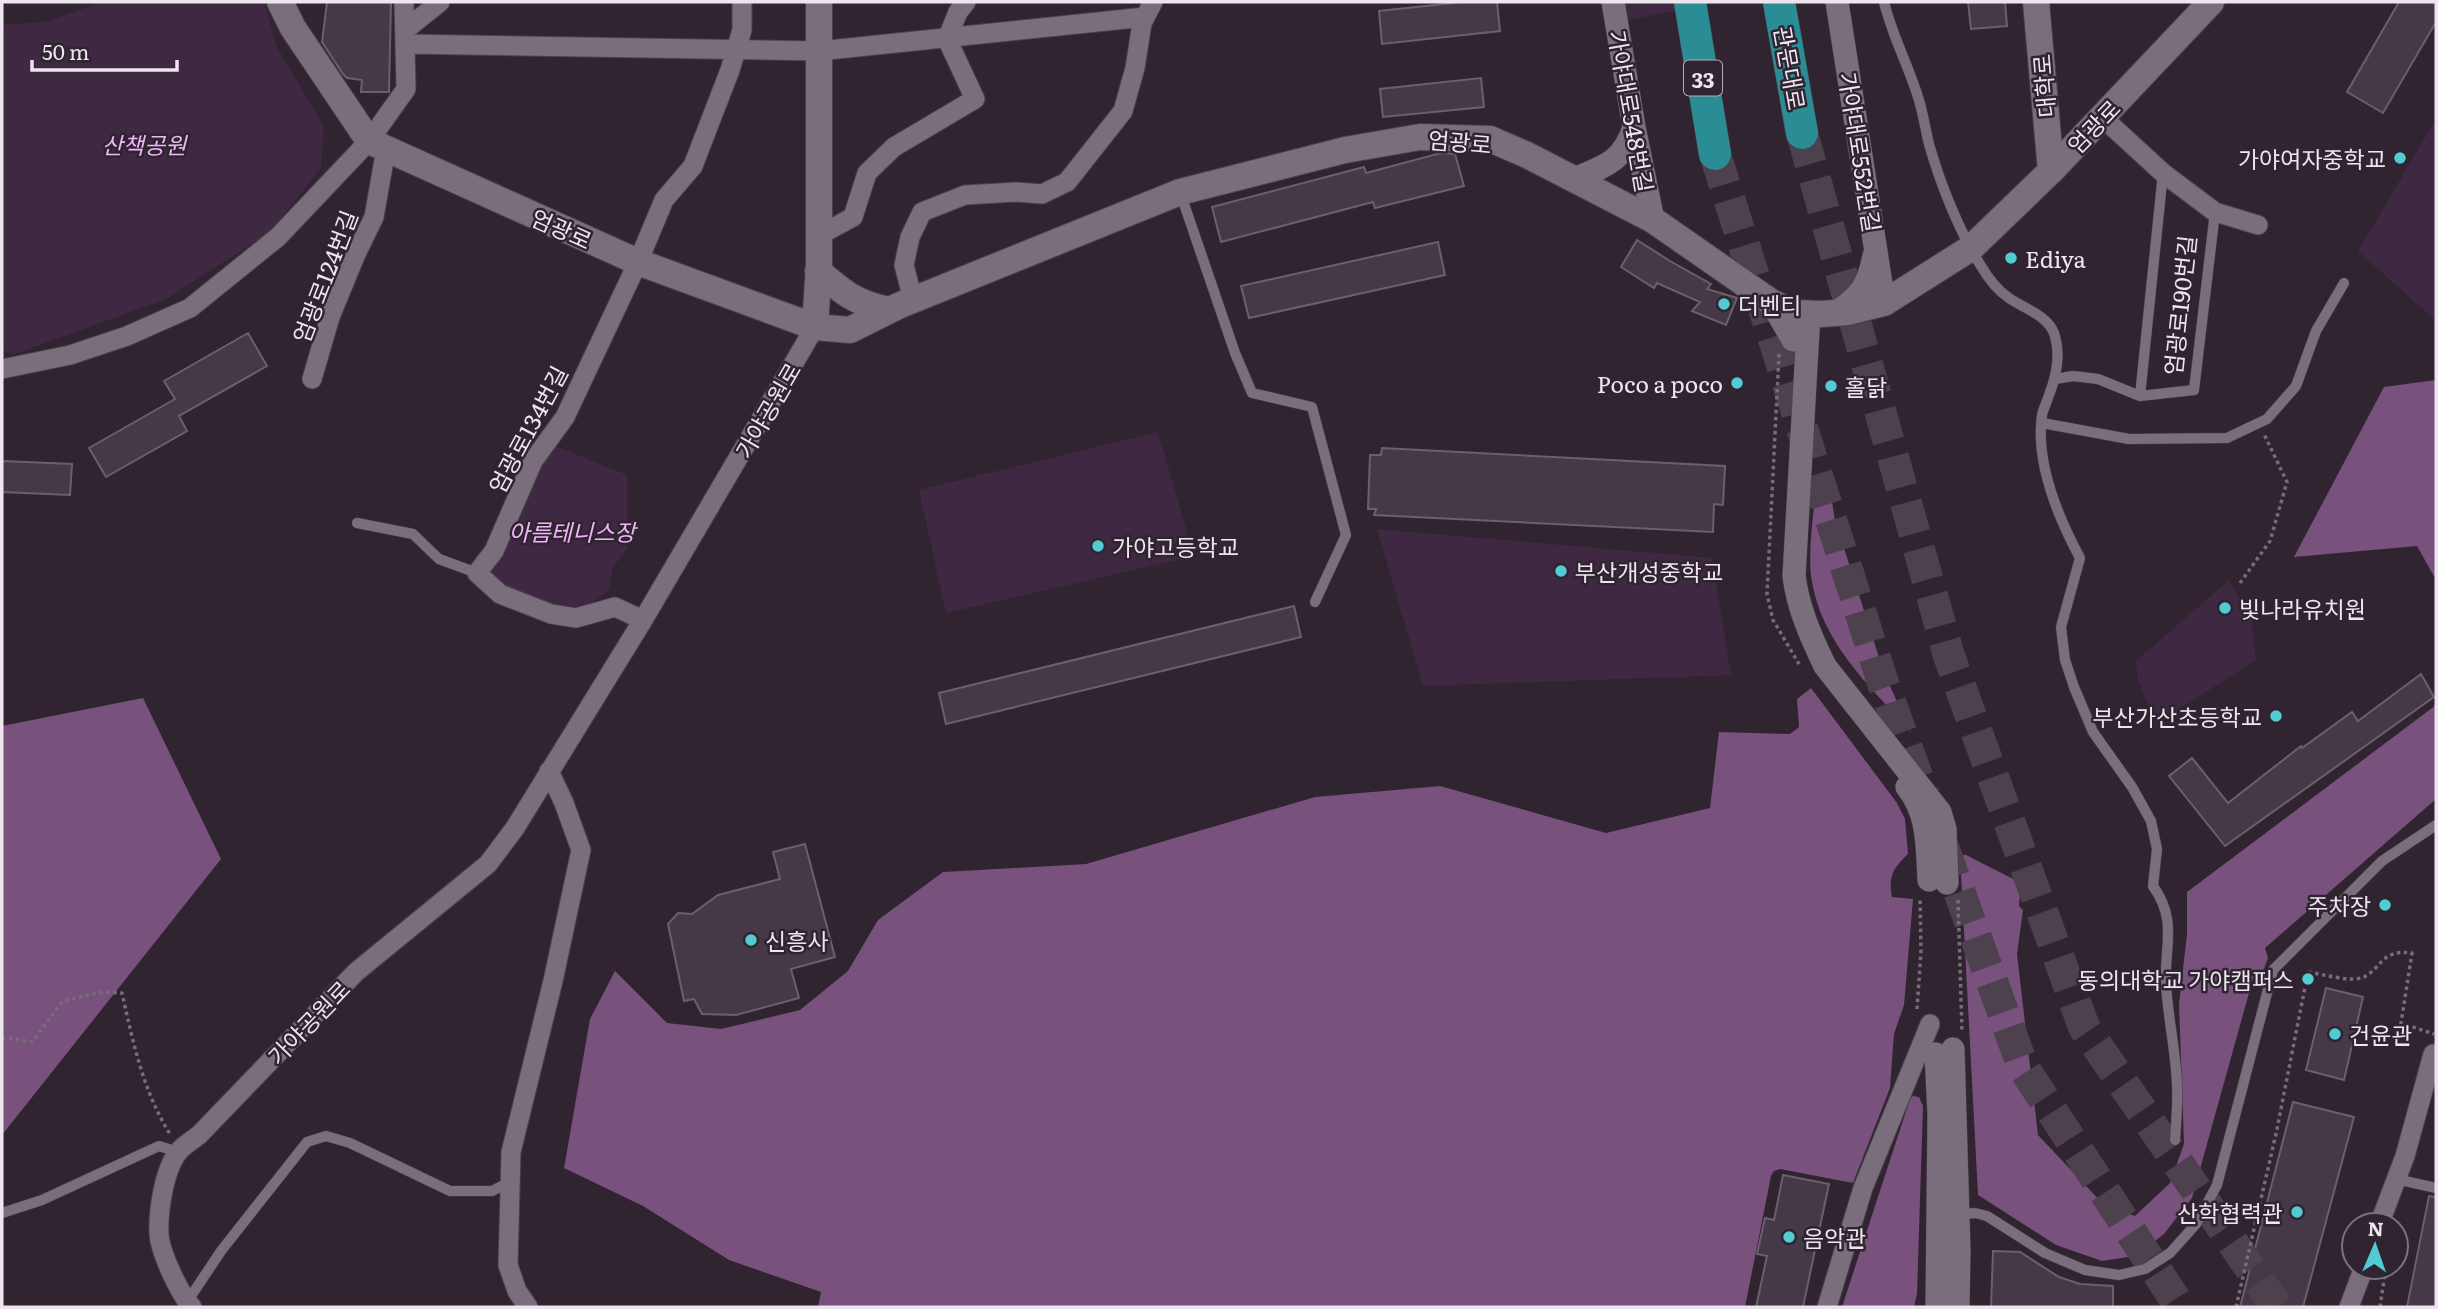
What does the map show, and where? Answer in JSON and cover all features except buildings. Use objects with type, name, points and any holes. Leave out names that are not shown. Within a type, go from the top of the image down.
[{"type":"highway","name":"33","points":[[1690,2],[1715,154]]},
{"type":"highway","name":"관문대로","points":[[1779,2],[1802,134]]},
{"type":"main road","points":[[280,2],[293,28],[377,145]]},
{"type":"main road","name":"가야공원로","points":[[815,327],[818,271],[819,2]]},
{"type":"main road","name":"대학로","points":[[2036,2],[2051,171]]},
{"type":"main road","name":"엄광로","points":[[377,145],[638,262],[815,327],[850,330],[901,305],[1180,192],[1345,150],[1420,137],[1490,139],[1653,220],[1791,309],[1837,313],[1884,303],[1971,248],[2051,171],[2211,2]]},
{"type":"main road","points":[[818,271],[864,305],[901,305]]},
{"type":"street","points":[[2,369],[70,355],[127,336],[190,308],[278,237],[377,145],[406,89],[404,2]]},
{"type":"street","points":[[405,37],[440,2]]},
{"type":"street","name":"엄광로134번길","points":[[477,573],[495,551],[533,461],[565,418],[664,200],[693,166],[730,70],[742,30],[742,2]]},
{"type":"street","points":[[818,236],[853,216],[867,173],[894,147],[975,99],[947,39],[958,12],[966,2]]},
{"type":"street","name":"가야대로548번길","points":[[1613,2],[1653,220]]},
{"type":"street","name":"가야대로552번길","points":[[1837,2],[1884,303]]},
{"type":"street","points":[[405,37],[819,51],[1149,9],[1124,111],[1067,182],[1042,194],[1016,192],[965,195],[922,212],[910,237],[904,265],[901,305]]},
{"type":"street","name":"엄광로190번길","points":[[2102,117],[2164,173],[2215,212],[2258,225]]},
{"type":"street","points":[[1574,179],[1609,163],[1628,145],[1634,127]]},
{"type":"street","name":"엄광로124번길","points":[[312,379],[330,317],[374,216],[377,145]]},
{"type":"street","points":[[1837,313],[1857,298],[1867,283],[1876,248]]},
{"type":"street","points":[[1791,309],[1793,340],[1781,542],[1782,598],[1810,661],[1913,794],[1926,827],[1938,882],[1945,829],[1940,812],[1825,666],[1797,596],[1794,576],[1791,309]]},
{"type":"street","name":"가야공원로","points":[[190,1305],[177,1286],[159,1236],[164,1182],[178,1152],[200,1134],[356,972],[488,864],[515,828],[643,620],[815,327]]},
{"type":"street","points":[[477,573],[500,594],[551,614],[576,618],[615,607],[643,620]]},
{"type":"street","points":[[528,1307],[517,1291],[508,1265],[511,1152],[553,981],[581,850],[549,771]]},
{"type":"street","points":[[1827,1307],[1864,1188],[1930,1024]]},
{"type":"street","points":[[2384,1211],[2405,1156],[2435,1047]]},
{"type":"street","points":[[1945,1051],[1940,1114],[1958,1307]]},
{"type":"street","points":[[1937,1307],[1949,1216]]},
{"type":"street","points":[[2349,1307],[2359,1281]]},
{"type":"lane","points":[[1884,2],[1919,98],[1930,146],[1946,193],[1971,248],[1991,282],[2008,298],[2030,309],[2052,329],[2059,348],[2055,379],[2042,414],[2042,440],[2047,476],[2069,537],[2080,558],[2062,627],[2065,660],[2093,732],[2151,821],[2157,849],[2153,886],[2164,901],[2168,921],[2166,981],[2177,1086],[2175,1140]]},
{"type":"lane","name":"엄광로190번길","points":[[2140,396],[2164,173]]},
{"type":"lane","points":[[1180,192],[1235,353],[1252,393],[1312,407],[1346,535],[1315,602]]},
{"type":"lane","name":"엄광로190번길","points":[[2055,379],[2073,376],[2098,379],[2140,396],[2194,390],[2215,212]]},
{"type":"lane","points":[[2042,423],[2129,439],[2227,438],[2267,419],[2296,386],[2316,331],[2344,283]]},
{"type":"lane","points":[[357,523],[413,534],[439,559],[477,573]]},
{"type":"lane","points":[[1949,1216],[1975,1213],[1987,1216],[2045,1253],[2085,1270],[2119,1275],[2145,1269],[2169,1253],[2196,1224],[2217,1185],[2273,970],[2382,861],[2436,825]]},
{"type":"lane","points":[[190,1305],[221,1251],[307,1142],[326,1136],[350,1143],[450,1191],[492,1191],[510,1182]]},
{"type":"lane","points":[[2,1213],[42,1200],[159,1146],[178,1152]]},
{"type":"lane","points":[[2396,1180],[2436,1188]]},
{"type":"path","points":[[2240,583],[2270,541],[2287,482],[2259,423]]},
{"type":"path","points":[[2236,1307],[2277,1134],[2288,1062],[2308,972],[2352,980],[2363,978],[2389,956],[2412,953],[2402,1023],[2435,1047]]},
{"type":"path","points":[[2,1037],[32,1042],[63,1002],[103,992],[122,993],[146,1085],[157,1114],[178,1152]]},
{"type":"path","points":[[2380,1307],[2384,1281]]},
{"type":"green space","name":"산책공원","points":[[102,2],[264,2],[277,47],[324,126],[321,168],[269,233],[166,299],[15,354],[2,350],[2,25],[45,22]]},
{"type":"green space","points":[[1623,2],[1725,2],[1627,20]]},
{"type":"green space","points":[[2436,119],[2436,321],[2358,251]]},
{"type":"green space","points":[[1158,432],[1194,556],[946,613],[919,490]]},
{"type":"green space","name":"아름테니스장","points":[[553,445],[627,475],[628,548],[613,567],[609,589],[586,608],[572,612],[507,589],[491,574],[507,539],[513,534],[537,469]]},
{"type":"green space","points":[[1377,529],[1712,558],[1731,675],[1423,686]]},
{"type":"green space","points":[[2228,581],[2251,614],[2256,660],[2156,724],[2138,681],[2136,661]]},
{"type":"shaded area","points":[[2436,380],[2436,580],[2417,546],[2294,557],[2384,387]]},
{"type":"shaded area","points":[[1820,477],[1828,477],[1835,520],[1884,673],[1911,732],[1849,661],[1825,622],[1816,600],[1810,553],[1816,484]]},
{"type":"shaded area","points":[[1811,688],[1897,803],[1905,819],[1908,854],[1895,868],[1891,878],[1892,897],[1913,899],[1904,1005],[1894,1034],[1890,1088],[1853,1183],[1780,1169],[1774,1171],[1771,1176],[1745,1307],[818,1307],[821,1292],[729,1260],[643,1206],[564,1168],[590,1019],[615,971],[667,1023],[721,1029],[800,1010],[848,971],[878,920],[943,872],[1086,864],[1315,797],[1440,786],[1606,833],[1710,808],[1719,732],[1790,734],[1799,727],[1797,699]]},
{"type":"shaded area","points":[[143,698],[221,859],[2,1135],[2,726]]},
{"type":"shaded area","points":[[2436,705],[2436,799],[2265,948],[2268,958],[2264,969],[2254,975],[2192,1198],[2164,1234],[2135,1256],[2102,1261],[2056,1245],[1978,1195],[1960,855],[1966,855],[2021,883],[2019,906],[2023,910],[2017,954],[2038,1135],[2104,1205],[2135,1216],[2170,1183],[2184,1144],[2179,1004],[2187,934],[2187,892]]},
{"type":"shaded area","points":[[1913,1096],[1919,1097],[1923,1106],[1917,1294],[1914,1307],[1842,1307],[1910,1099]]},
{"type":"tunnel","points":[[1802,133],[1949,656],[2084,1027],[2277,1307]]},
{"type":"tunnel","points":[[1715,154],[1883,683],[1924,795]]},
{"type":"tunnel","points":[[1943,847],[2023,1067],[2180,1307]]},
{"type":"place","name":"가야여자중학교","points":[[2400,158]]},
{"type":"place","name":"Ediya","points":[[2011,258]]},
{"type":"place","name":"더벤티","points":[[1724,304]]},
{"type":"place","name":"Poco a poco","points":[[1737,383]]},
{"type":"place","name":"홀닭","points":[[1831,386]]},
{"type":"place","name":"가야고등학교","points":[[1098,546]]},
{"type":"place","name":"부산개성중학교","points":[[1561,571]]},
{"type":"place","name":"빛나라유치원","points":[[2225,608]]},
{"type":"place","name":"부산가산초등학교","points":[[2276,716]]},
{"type":"place","name":"주차장","points":[[2385,905]]},
{"type":"place","name":"신흥사","points":[[751,940]]},
{"type":"place","name":"동의대학교 가야캠퍼스","points":[[2308,979]]},
{"type":"place","name":"건윤관","points":[[2335,1034]]},
{"type":"place","name":"산학협력관","points":[[2297,1212]]},
{"type":"place","name":"음악관","points":[[1789,1237]]}]
